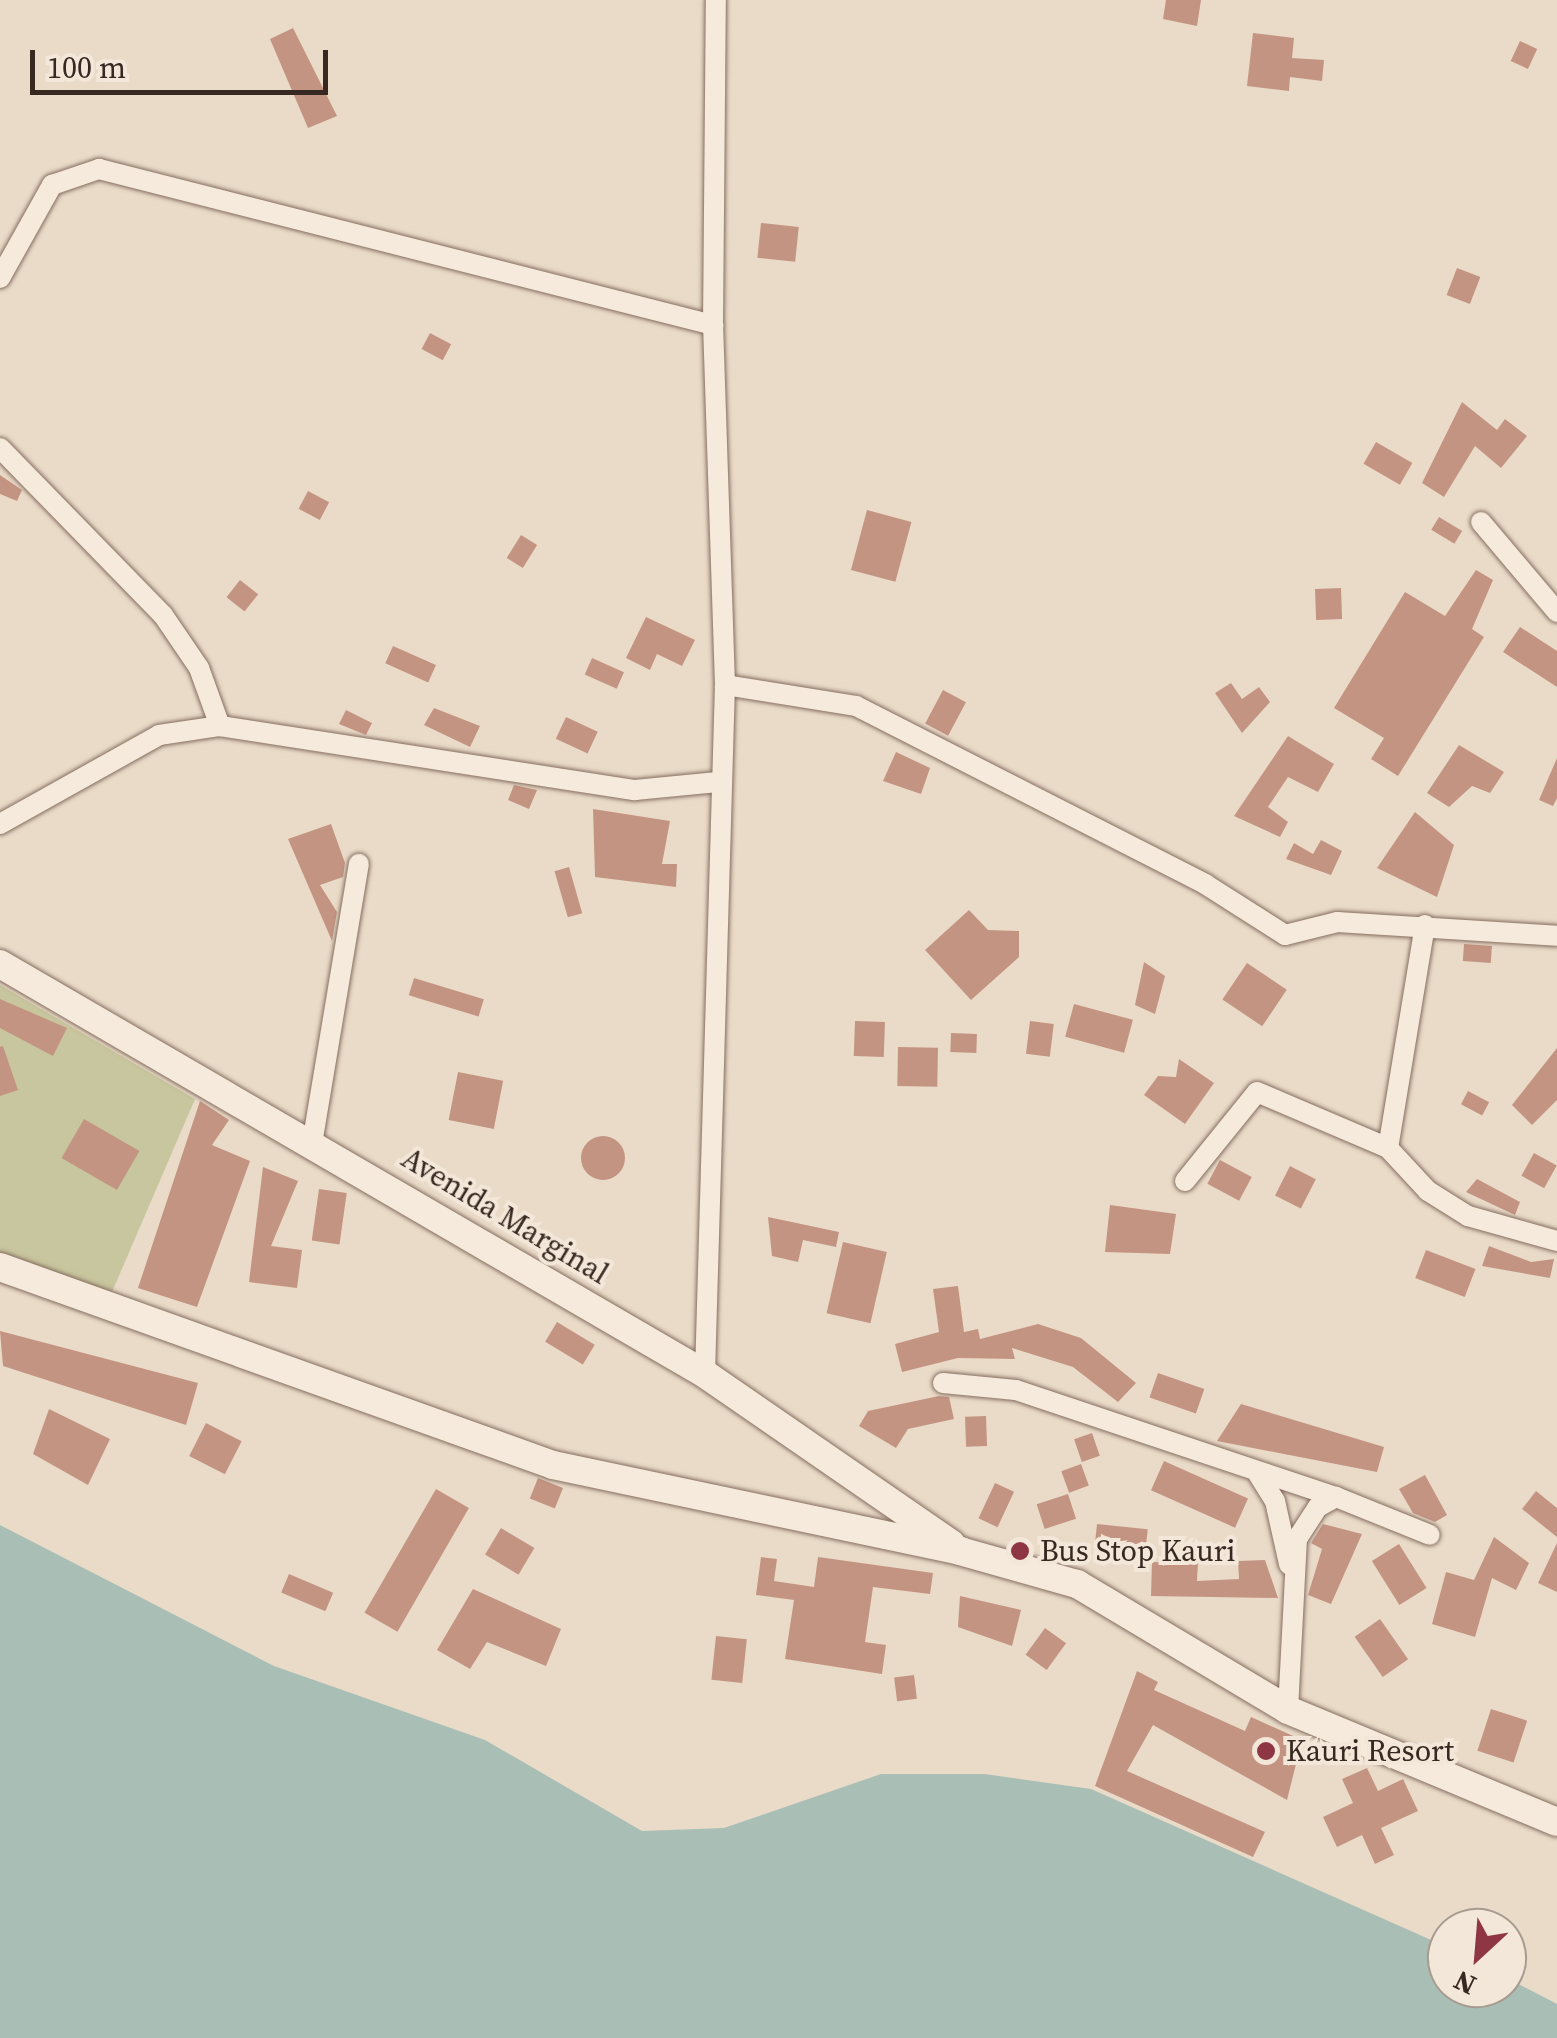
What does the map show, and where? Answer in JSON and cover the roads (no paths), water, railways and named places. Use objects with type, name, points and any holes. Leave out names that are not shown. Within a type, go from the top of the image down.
[{"type":"street","points":[[705,1374],[718,782],[724,685],[713,325],[716,0]]},
{"type":"street","points":[[0,278],[52,185],[98,169],[713,325]]},
{"type":"street","points":[[0,448],[164,615],[199,668],[220,726]]},
{"type":"street","points":[[1481,522],[1557,612]]},
{"type":"street","points":[[724,685],[856,706],[1285,935],[1337,922],[1557,936]]},
{"type":"street","points":[[0,824],[159,734],[220,726],[634,790],[718,782]]},
{"type":"street","points":[[313,1138],[360,864]]},
{"type":"street","points":[[1388,1148],[1425,925]]},
{"type":"street","name":"Avenida Marginal","points":[[0,964],[313,1138],[705,1374],[960,1550]]},
{"type":"street","points":[[1185,1181],[1257,1092],[1388,1148],[1428,1191],[1468,1216],[1557,1241]]},
{"type":"street","name":"Avenida Marginal","points":[[0,1267],[553,1465],[960,1550],[1077,1584],[1288,1710],[1557,1822]]},
{"type":"street","points":[[943,1382],[1016,1390],[1336,1497],[1430,1535]]},
{"type":"street","points":[[1258,1474],[1275,1501],[1294,1590]]},
{"type":"street","points":[[1288,1710],[1297,1539],[1336,1497]]},
{"type":"place","name":"Bus Stop Kauri","points":[[1020,1551]]},
{"type":"place","name":"Kauri Resort","points":[[1266,1751]]}]
